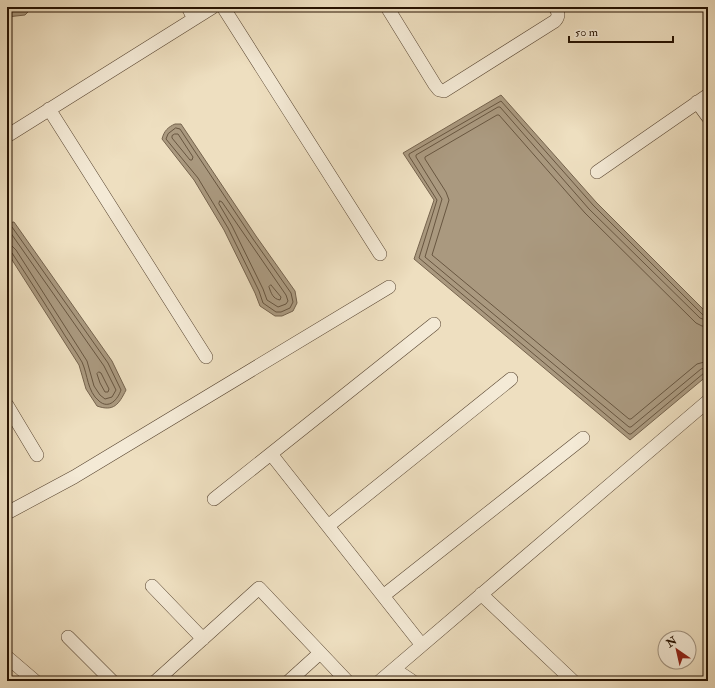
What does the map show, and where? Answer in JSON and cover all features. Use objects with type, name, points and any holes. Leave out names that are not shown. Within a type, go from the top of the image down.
[{"type":"street","points":[[188,7],[194,19]]},
{"type":"street","points":[[7,136],[213,7]]},
{"type":"street","points":[[223,7],[380,254]]},
{"type":"street","points":[[387,7],[434,86],[444,92],[555,22],[558,12],[555,7]]},
{"type":"street","points":[[597,172],[702,98],[708,117]]},
{"type":"street","points":[[50,110],[206,357]]},
{"type":"street","points":[[7,513],[74,477],[389,287]]},
{"type":"street","points":[[214,499],[434,324]]},
{"type":"street","points":[[328,526],[511,379]]},
{"type":"street","points":[[7,404],[37,455]]},
{"type":"street","points":[[380,681],[421,644],[707,405]]},
{"type":"street","points":[[383,596],[584,438]]},
{"type":"street","points":[[271,454],[421,644]]},
{"type":"street","points":[[152,586],[202,639]]},
{"type":"street","points":[[156,681],[259,588],[347,681]]},
{"type":"street","points":[[481,594],[573,681]]},
{"type":"street","points":[[68,636],[112,681]]},
{"type":"street","points":[[289,681],[320,653]]},
{"type":"street","points":[[7,657],[35,681]]},
{"type":"street","points":[[394,669],[412,681]]},
{"type":"water","points":[[7,7],[33,7],[25,15],[7,17]]},
{"type":"water","points":[[501,95],[596,202],[708,314],[708,375],[630,440],[414,259],[434,200],[403,153]]},
{"type":"water","points":[[181,124],[256,236],[295,291],[297,303],[293,311],[282,316],[275,316],[260,306],[224,230],[194,180],[162,139],[170,126]]},
{"type":"water","points":[[14,222],[112,361],[126,390],[115,406],[103,408],[97,406],[86,389],[79,365],[7,252],[7,223]]}]
